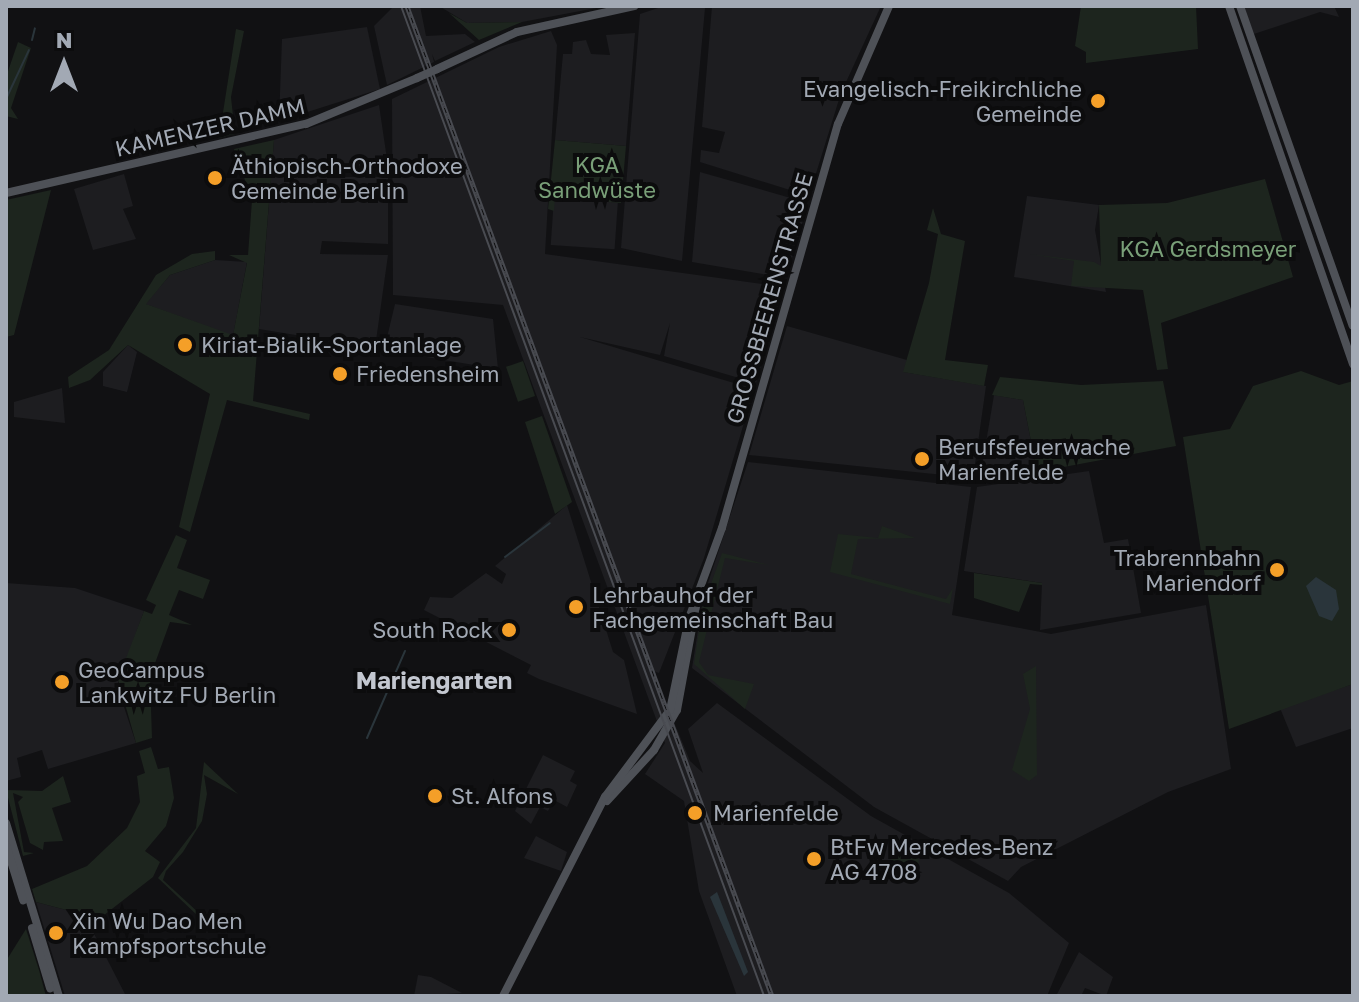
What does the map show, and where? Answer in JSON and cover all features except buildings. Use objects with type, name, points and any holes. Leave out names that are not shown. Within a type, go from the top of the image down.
[{"type":"main road","name":"KAMENZER DAMM","points":[[6,193],[306,124],[514,33],[634,6]]},
{"type":"main road","name":"GROSSBEERENSTRASSE","points":[[503,996],[603,804],[654,750],[674,708],[696,604],[842,113],[889,6]]},
{"type":"main road","points":[[1229,6],[1353,364]]},
{"type":"main road","points":[[1240,6],[1353,326]]},
{"type":"main road","points":[[6,823],[46,965]]},
{"type":"main road","points":[[6,845],[56,996]]},
{"type":"shaded area","points":[[394,6],[420,6],[426,36],[465,34],[475,42],[435,61],[432,54],[434,62],[387,85],[374,26]]},
{"type":"shaded area","points":[[439,6],[607,6],[522,22],[467,23]]},
{"type":"shaded area","points":[[664,6],[705,8],[682,261],[621,248],[640,14]]},
{"type":"shaded area","points":[[712,6],[881,6],[841,93],[809,196],[700,162],[701,150],[719,153],[725,132],[702,127]]},
{"type":"shaded area","points":[[1243,6],[1334,6],[1339,17],[1320,12],[1254,34]]},
{"type":"shaded area","points":[[367,27],[380,89],[279,121],[282,39]]},
{"type":"shaded area","points":[[551,31],[557,45],[545,254],[783,287],[756,383],[664,356],[670,323],[660,355],[580,337],[754,389],[704,558],[659,673],[653,671],[690,761],[703,773],[688,729],[717,703],[871,816],[1009,893],[1069,943],[1047,996],[737,996],[699,891],[684,801],[645,774],[665,743],[503,305],[393,295],[392,99],[499,47]]},
{"type":"shaded area","points":[[635,33],[626,146],[555,140],[563,54],[572,54],[573,42],[586,40],[591,54],[610,55],[606,35]]},
{"type":"shaded area","points":[[379,105],[388,166],[328,165],[327,177],[388,177],[388,244],[322,241],[320,254],[388,255],[375,348],[259,329],[274,140]]},
{"type":"shaded area","points":[[700,172],[808,203],[786,278],[692,262]]},
{"type":"shaded area","points":[[124,174],[133,206],[123,209],[136,239],[93,250],[74,189]]},
{"type":"shaded area","points":[[1027,196],[1099,205],[1095,230],[1106,292],[1014,277]]},
{"type":"shaded area","points":[[554,198],[618,202],[615,249],[551,245]]},
{"type":"shaded area","points":[[215,260],[247,262],[233,336],[145,304],[170,275]]},
{"type":"shaded area","points":[[395,304],[493,319],[498,369],[384,350]]},
{"type":"shaded area","points":[[787,326],[907,360],[904,372],[986,386],[973,478],[749,455]]},
{"type":"shaded area","points":[[128,345],[137,352],[127,392],[103,386],[103,372]]},
{"type":"shaded area","points":[[62,388],[65,423],[14,417],[14,402]]},
{"type":"shaded area","points":[[994,395],[1023,400],[1037,472],[980,478]]},
{"type":"shaded area","points":[[748,462],[971,487],[952,615],[1051,634],[1206,605],[1231,769],[1168,792],[1021,867],[1008,881],[874,807],[692,668],[703,598]]},
{"type":"shaded area","points":[[1089,471],[1104,543],[1128,539],[1141,613],[1040,630],[1042,583],[964,571],[977,487]]},
{"type":"shaded area","points":[[567,505],[613,652],[624,660],[637,714],[539,679],[527,673],[531,665],[424,610],[430,597],[452,598],[486,573],[502,584],[506,574],[495,566]]},
{"type":"shaded area","points":[[1316,577],[1336,590],[1339,609],[1332,621],[1319,616],[1306,586]]},
{"type":"shaded area","name":"GeoCampus Lankwitz FU Berlin","points":[[6,583],[75,588],[144,611],[117,686],[136,743],[48,769],[42,750],[17,758],[21,777],[6,781]]},
{"type":"shaded area","points":[[1353,684],[1353,728],[1296,747],[1280,708]]},
{"type":"shaded area","points":[[543,755],[575,771],[570,781],[577,785],[567,807],[554,800],[548,811],[540,807],[531,824],[515,811]]},
{"type":"shaded area","points":[[536,836],[567,852],[561,871],[524,858]]},
{"type":"shaded area","points":[[717,892],[748,972],[744,976],[710,897]]},
{"type":"shaded area","points":[[36,902],[74,912],[90,926],[126,996],[65,996]]},
{"type":"shaded area","points":[[1079,952],[1113,977],[1106,996],[1085,988],[1081,996],[1056,996]]},
{"type":"shaded area","points":[[418,975],[431,977],[462,993],[414,996]]},
{"type":"green space","points":[[1081,6],[1196,6],[1198,49],[1086,63],[1086,52],[1075,46]]},
{"type":"green space","points":[[449,13],[467,23],[522,22],[479,40]]},
{"type":"green space","points":[[236,29],[244,31],[231,97],[235,134],[219,138]]},
{"type":"green space","points":[[18,42],[31,48],[11,108],[18,119],[6,116],[6,77]]},
{"type":"green space","points":[[274,140],[253,401],[310,414],[309,420],[227,400],[190,532],[179,527],[210,394],[128,345],[90,380],[69,388],[68,377],[109,350],[156,275],[192,254],[215,251],[215,260],[170,275],[146,304],[233,335],[247,263],[229,255],[248,255],[252,200],[234,149]]},
{"type":"green space","name":"KGA Sandwüste","points":[[555,140],[626,146],[621,203],[555,198],[554,211],[548,209]]},
{"type":"green space","name":"KGA Gerdsmeyer","points":[[1265,179],[1293,277],[1161,323],[1168,369],[1157,370],[1143,290],[1071,286],[1074,261],[1029,254],[1094,262],[1101,266],[1099,205],[1167,203]]},
{"type":"green space","points":[[51,190],[14,335],[6,337],[6,200]]},
{"type":"green space","points":[[933,208],[941,234],[965,241],[945,360],[988,365],[984,386],[903,372],[929,283],[938,234],[927,230]]},
{"type":"green space","points":[[523,361],[535,396],[518,402],[506,367]]},
{"type":"green space","name":"Trabrennbahn Mariendorf","points":[[1301,371],[1339,385],[1353,381],[1353,684],[1229,729],[1183,437],[1230,429],[1253,386]]},
{"type":"green space","points":[[1000,377],[1081,385],[1163,381],[1176,446],[1037,472],[1023,400],[992,395]]},
{"type":"green space","points":[[542,416],[572,502],[555,514],[525,422]]},
{"type":"green space","points":[[882,526],[915,538],[858,539],[851,574],[946,599],[953,588],[950,604],[830,572],[838,534],[878,538]]},
{"type":"green space","points":[[176,535],[187,540],[177,568],[210,580],[203,599],[179,590],[169,615],[192,625],[170,622],[150,677],[152,738],[136,743],[118,679],[144,611],[152,614],[156,605],[146,600]]},
{"type":"green space","points":[[722,553],[769,565],[725,558],[699,662],[708,675],[754,684],[745,709],[694,664],[702,609]]},
{"type":"green space","points":[[974,573],[1042,585],[1030,584],[1019,612],[974,598]]},
{"type":"green space","points":[[1036,666],[1037,775],[1029,781],[1012,770],[1030,709],[1023,674]]},
{"type":"green space","points":[[151,747],[158,769],[169,767],[174,798],[166,826],[145,851],[160,862],[153,877],[90,926],[74,912],[36,902],[32,889],[87,866],[127,828],[140,802],[137,776],[145,773],[139,751]]},
{"type":"green space","points":[[204,762],[238,794],[204,775],[207,794],[202,821],[183,852],[166,871],[163,880],[200,914],[208,913],[199,917],[158,878],[196,828]]},
{"type":"green space","points":[[63,776],[71,802],[52,808],[63,841],[44,842],[43,850],[30,843],[18,802],[23,797],[13,793],[24,852],[34,853],[23,856],[6,790],[42,791]]},
{"type":"green space","points":[[905,847],[915,851],[919,861],[915,871],[905,875],[895,871],[891,861],[895,851]]},
{"type":"green space","points":[[26,929],[46,996],[6,996],[6,961]]},
{"type":"waterway","points":[[32,40],[35,28]]},
{"type":"waterway","points":[[6,99],[29,50]]},
{"type":"waterway","points":[[505,557],[550,523]]},
{"type":"waterway","points":[[367,738],[405,651]]},
{"type":"tram line","points":[[401,6],[764,996]]},
{"type":"railway","points":[[407,6],[772,996]]},
{"type":"place","name":"Evangelisch-Freikirchliche Gemeinde","points":[[1098,101]]},
{"type":"place","name":"Äthiopisch-Orthodoxe Gemeinde Berlin","points":[[215,178]]},
{"type":"place","name":"Kiriat-Bialik-Sportanlage","points":[[185,345]]},
{"type":"place","name":"Friedensheim","points":[[340,374]]},
{"type":"place","name":"Berufsfeuerwache Marienfelde","points":[[922,459]]},
{"type":"place","name":"Trabrennbahn Mariendorf","points":[[1277,570]]},
{"type":"place","name":"Lehrbauhof der Fachgemeinschaft Bau","points":[[576,607]]},
{"type":"place","name":"South Rock","points":[[509,630]]},
{"type":"place","name":"GeoCampus Lankwitz FU Berlin","points":[[62,682]]},
{"type":"place","name":"St. Alfons","points":[[435,796]]},
{"type":"place","name":"Marienfelde","points":[[695,813]]},
{"type":"place","name":"BtFw Mercedes-Benz AG 4708","points":[[814,859]]},
{"type":"place","name":"Xin Wu Dao Men Kampfsportschule","points":[[56,933]]},
{"type":"district","name":"Mariengarten","points":[[434,680]]}]
